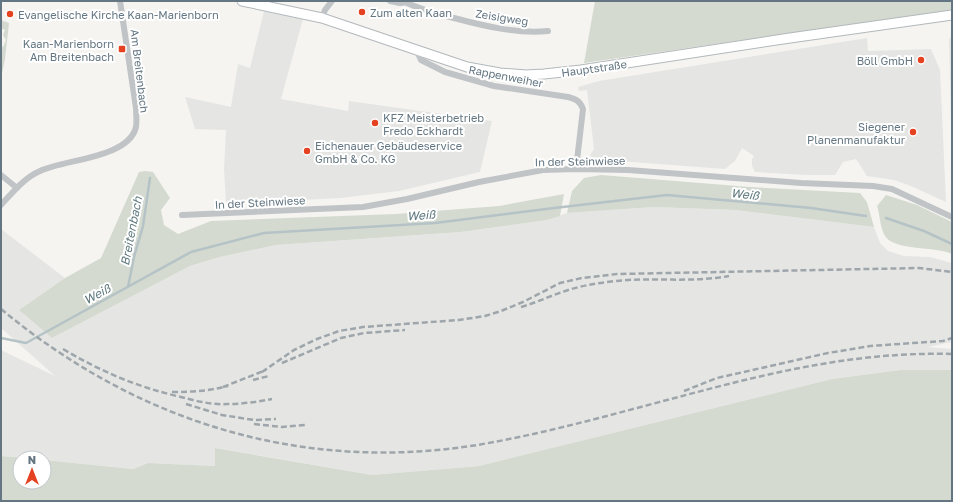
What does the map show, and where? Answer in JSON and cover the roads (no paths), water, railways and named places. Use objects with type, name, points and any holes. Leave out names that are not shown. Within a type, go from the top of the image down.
[{"type":"main road","name":"Hauptstraße","points":[[242,1],[322,18],[467,67],[500,73],[544,74],[952,15]]},
{"type":"street","name":"Am Breitenbach","points":[[1,205],[28,178],[40,171],[58,164],[113,150],[122,146],[134,133],[136,126],[136,108],[120,1]]},
{"type":"street","points":[[322,18],[325,10],[332,1]]},
{"type":"street","name":"Zeisigweg","points":[[390,1],[400,4],[410,2],[419,9],[480,25],[537,32],[548,31]]},
{"type":"street","name":"Rappenweiher","points":[[417,51],[421,60],[444,72],[494,86],[576,99],[581,103],[583,109],[576,170]]},
{"type":"street","name":"In der Steinwiese","points":[[182,215],[363,207],[407,199],[478,182],[543,170],[628,170],[800,183],[873,186],[892,189],[952,217]]},
{"type":"street","points":[[1,175],[17,188]]},
{"type":"waterway","name":"Breitenbach","points":[[128,287],[134,257],[143,226],[150,178]]},
{"type":"waterway","name":"Weiß","points":[[1,338],[26,343],[191,252],[264,233],[435,223],[667,195],[811,208],[866,216]]},
{"type":"waterway","name":"Weiß","points":[[886,218],[924,231],[952,244]]},
{"type":"railway","points":[[262,372],[294,350],[339,331],[363,327],[459,320],[485,316],[523,302],[560,283],[582,278],[617,274],[919,268],[952,272]]},
{"type":"railway","points":[[521,307],[568,290],[602,283],[630,280],[701,279],[729,276]]},
{"type":"railway","points":[[1,309],[53,348],[108,382],[165,409],[224,430],[285,444],[348,451],[412,452],[477,445],[557,428],[715,387],[793,369],[871,357],[911,354],[952,354]]},
{"type":"railway","points":[[282,363],[341,338],[364,333],[405,330]]},
{"type":"railway","points":[[684,391],[717,378],[828,353],[870,346],[943,341],[952,338]]},
{"type":"railway","points":[[63,349],[120,378],[149,389],[192,400],[221,404],[255,402],[272,399]]},
{"type":"railway","points":[[223,387],[266,370]]},
{"type":"railway","points":[[253,380],[269,376]]},
{"type":"railway","points":[[172,392],[200,391],[228,386]]},
{"type":"railway","points":[[186,404],[222,415],[254,420],[276,419]]},
{"type":"railway","points":[[254,424],[282,427],[306,425]]},
{"type":"place","name":"Zum alten Kaan","points":[[362,12]]},
{"type":"place","name":"Evangelische Kirche Kaan-Marienborn","points":[[10,14]]},
{"type":"place","name":"Kaan-Marienborn Am Breitenbach","points":[[122,49]]},
{"type":"place","name":"Böll GmbH","points":[[921,60]]},
{"type":"place","name":"KFZ Meisterbetrieb Fredo Eckhardt","points":[[375,123]]},
{"type":"place","name":"Siegener Planenmanufaktur","points":[[913,132]]},
{"type":"place","name":"Eichenauer Gebäudeservice GmbH & Co. KG","points":[[307,151]]}]
